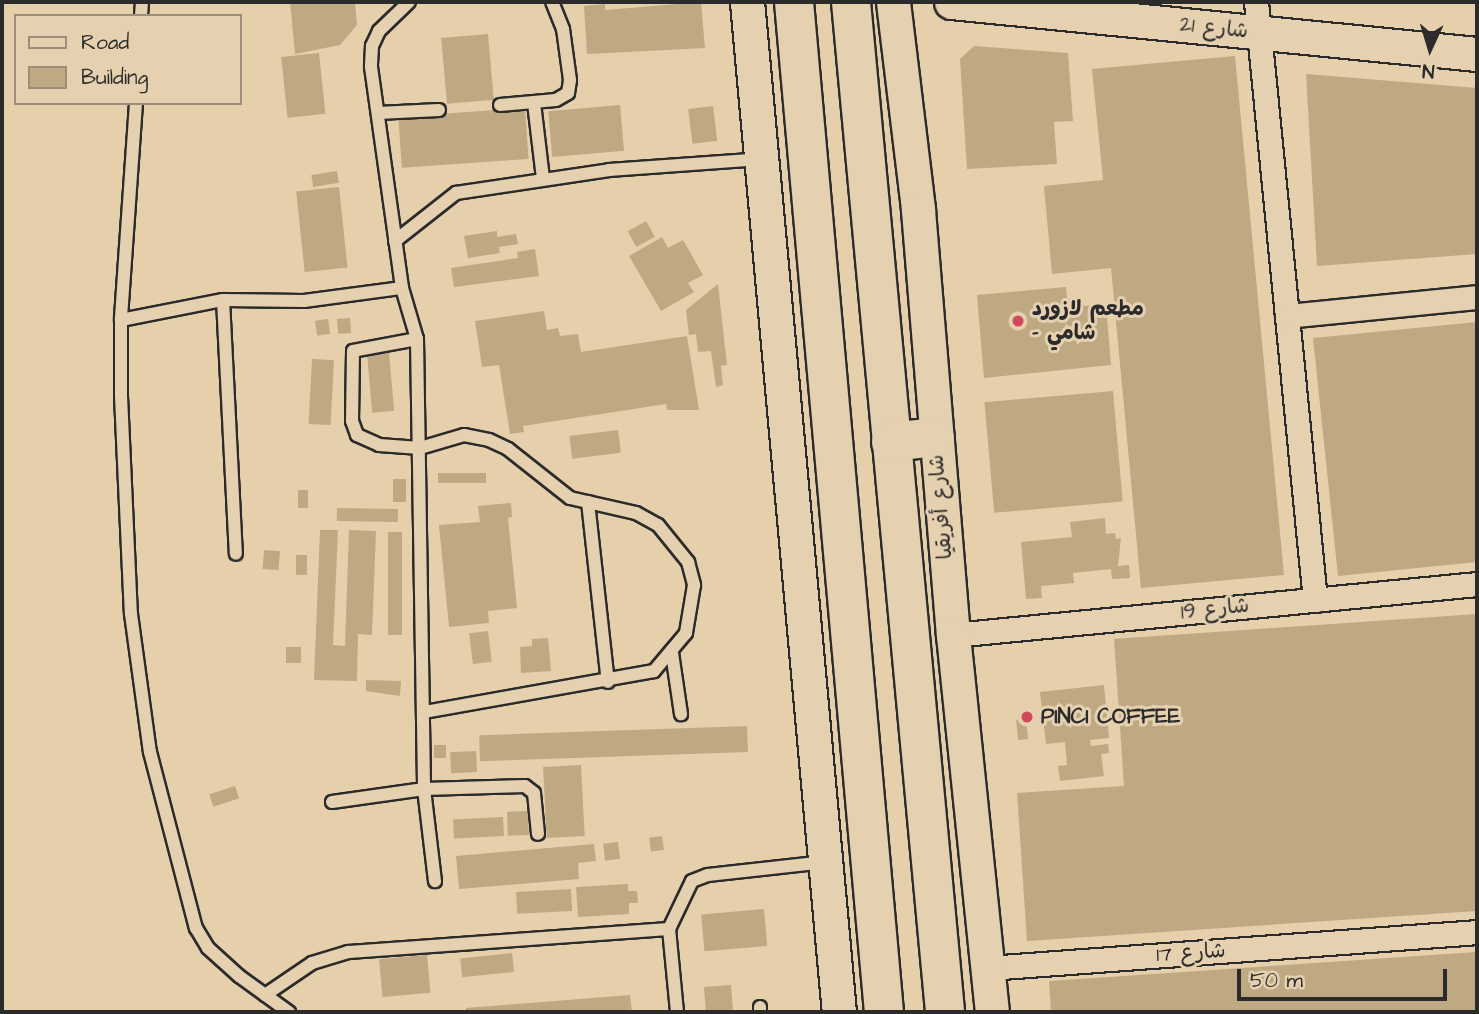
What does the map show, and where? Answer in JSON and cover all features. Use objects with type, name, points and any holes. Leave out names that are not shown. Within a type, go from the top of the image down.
[{"type":"highway","points":[[794,2],[884,1012]]},
{"type":"highway","name":"شارع أفريقيا","points":[[851,2],[945,1012]]},
{"type":"highway","points":[[891,442],[935,438]]},
{"type":"street","points":[[747,2],[839,1012]]},
{"type":"street","name":"شارع أفريقيا","points":[[893,2],[918,209],[953,635],[992,1012]]},
{"type":"street","name":"شارع 21","points":[[951,2],[1257,17],[1477,54]]},
{"type":"street","points":[[1257,17],[1315,600]]},
{"type":"street","points":[[1287,316],[1477,297]]},
{"type":"street","name":"شارع 19","points":[[953,635],[1477,584]]},
{"type":"street","name":"شارع 17","points":[[988,968],[1477,932]]},
{"type":"lane","points":[[409,2],[389,18],[372,46],[378,113],[402,288],[417,339],[424,789],[435,881]]},
{"type":"lane","points":[[500,105],[534,103],[563,97],[570,87],[559,9],[552,2]]},
{"type":"lane","points":[[534,103],[543,179]]},
{"type":"lane","points":[[136,105],[121,320],[126,541],[139,687],[150,752],[196,928],[208,948],[289,1012]]},
{"type":"lane","points":[[378,113],[439,110]]},
{"type":"lane","points":[[395,241],[456,193],[543,179],[762,159]]},
{"type":"lane","points":[[121,320],[223,300],[304,301],[402,288]]},
{"type":"lane","points":[[223,300],[236,554]]},
{"type":"lane","points":[[417,339],[353,351],[352,421],[363,440],[420,448],[464,435],[489,440],[508,449],[570,498],[636,513],[658,525],[688,562],[694,585],[693,609],[686,633],[673,653],[654,671],[608,682],[424,712]]},
{"type":"lane","points":[[588,502],[608,682]]},
{"type":"lane","points":[[673,653],[681,714]]},
{"type":"lane","points":[[332,802],[424,789],[526,786],[534,793],[538,834]]},
{"type":"lane","points":[[677,1012],[669,929],[681,900],[699,876],[825,862]]},
{"type":"lane","points":[[265,995],[312,963],[348,952],[669,929]]},
{"type":"building","points":[[290,2],[355,2],[357,25],[340,45],[295,54]]},
{"type":"building","points":[[701,2],[705,48],[587,54],[584,6],[605,4],[605,10]]},
{"type":"building","points":[[488,34],[494,100],[447,104],[441,38]]},
{"type":"building","points":[[974,46],[1068,53],[1073,121],[1054,122],[1057,164],[967,169],[960,59]]},
{"type":"building","points":[[319,53],[325,114],[288,118],[281,57]]},
{"type":"building","points":[[1235,56],[1284,575],[1141,588],[1111,268],[1052,274],[1044,186],[1103,180],[1092,69]]},
{"type":"building","points":[[1306,74],[1477,88],[1477,254],[1317,266]]},
{"type":"building","points":[[620,105],[624,151],[552,157],[548,111]]},
{"type":"building","points":[[713,106],[717,141],[692,144],[688,109]]},
{"type":"building","points":[[525,108],[529,159],[402,168],[398,117]]},
{"type":"building","points":[[337,171],[339,183],[313,187],[311,175]]},
{"type":"building","points":[[339,187],[347,268],[305,272],[296,191]]},
{"type":"building","points":[[646,221],[655,237],[636,247],[628,231]]},
{"type":"building","points":[[497,231],[497,237],[516,234],[518,244],[499,247],[500,253],[468,258],[464,236]]},
{"type":"building","points":[[662,237],[668,248],[683,240],[703,275],[688,283],[694,292],[661,311],[629,256]]},
{"type":"building","points":[[535,249],[539,276],[454,287],[451,268],[518,258],[517,252]]},
{"type":"building","points":[[718,284],[727,365],[721,366],[723,385],[716,387],[711,351],[698,352],[696,334],[689,335],[686,310]]},
{"type":"building","points":[[1066,287],[1067,299],[1082,297],[1084,306],[1106,304],[1111,365],[984,378],[977,295]]},
{"type":"building","points":[[544,311],[547,330],[558,328],[560,336],[578,334],[581,352],[687,336],[699,410],[667,410],[666,404],[523,426],[524,432],[510,434],[499,365],[482,367],[475,321]]},
{"type":"building","points":[[350,318],[351,333],[338,334],[337,319]]},
{"type":"building","points":[[328,319],[330,334],[317,336],[315,321]]},
{"type":"building","points":[[1477,322],[1477,562],[1338,576],[1313,338]]},
{"type":"building","points":[[389,352],[394,411],[372,413],[367,354]]},
{"type":"building","points":[[312,359],[334,360],[331,425],[309,424]]},
{"type":"building","points":[[1113,391],[1123,502],[994,513],[984,402]]},
{"type":"building","points":[[618,430],[621,453],[572,459],[569,436]]},
{"type":"building","points":[[438,473],[486,473],[486,483],[438,483]]},
{"type":"building","points":[[393,479],[406,479],[406,502],[393,502]]},
{"type":"building","points":[[298,490],[308,490],[308,508],[298,508]]},
{"type":"building","points":[[511,503],[512,517],[508,518],[517,608],[488,611],[489,623],[449,627],[439,525],[480,522],[478,506]]},
{"type":"building","points":[[337,508],[398,509],[398,522],[337,521]]},
{"type":"building","points":[[1105,518],[1106,534],[1115,533],[1116,539],[1121,538],[1118,566],[1129,565],[1130,578],[1112,579],[1111,569],[1073,573],[1074,583],[1041,586],[1042,598],[1026,599],[1021,542],[1072,537],[1070,522]]},
{"type":"building","points":[[320,530],[338,530],[333,645],[345,646],[349,530],[376,531],[372,635],[358,634],[357,681],[314,680]]},
{"type":"building","points":[[388,532],[402,532],[402,635],[388,635]]},
{"type":"building","points":[[264,550],[280,551],[279,570],[263,569]]},
{"type":"building","points":[[296,555],[307,555],[307,575],[296,575]]},
{"type":"building","points":[[1477,614],[1477,911],[1027,941],[1017,793],[1124,786],[1114,639]]},
{"type":"building","points":[[488,631],[492,662],[473,664],[469,633]]},
{"type":"building","points":[[548,638],[551,671],[521,673],[520,647],[532,646],[532,639]]},
{"type":"building","points":[[286,647],[301,647],[301,663],[286,663]]},
{"type":"building","points":[[366,680],[401,681],[400,696],[366,691]]},
{"type":"building","points":[[1104,685],[1109,738],[1090,740],[1091,746],[1108,744],[1109,753],[1101,754],[1104,776],[1060,781],[1058,766],[1067,765],[1065,742],[1046,744],[1040,692]]},
{"type":"building","points":[[1026,719],[1028,739],[1018,740],[1016,720]]},
{"type":"building","points":[[747,726],[748,752],[480,761],[479,735]]},
{"type":"building","points":[[434,745],[446,745],[446,758],[434,758]]},
{"type":"building","points":[[476,751],[477,772],[451,773],[450,752]]},
{"type":"building","points":[[581,765],[585,836],[547,838],[543,767]]},
{"type":"building","points":[[235,786],[239,798],[213,807],[209,794]]},
{"type":"building","points":[[528,811],[529,835],[508,836],[507,812]]},
{"type":"building","points":[[503,817],[504,836],[454,839],[453,820]]},
{"type":"building","points":[[662,836],[664,850],[651,852],[649,838]]},
{"type":"building","points":[[618,842],[620,859],[605,861],[603,844]]},
{"type":"building","points":[[594,844],[596,861],[578,863],[579,879],[459,889],[456,856]]},
{"type":"building","points":[[628,884],[628,891],[637,891],[638,903],[629,903],[629,914],[578,917],[576,887]]},
{"type":"building","points":[[571,889],[572,911],[517,914],[516,892]]},
{"type":"building","points":[[764,909],[767,946],[704,951],[701,914]]},
{"type":"building","points":[[1477,952],[1477,1012],[1051,1012],[1049,981]]},
{"type":"building","points":[[512,953],[514,972],[462,977],[460,958]]},
{"type":"building","points":[[427,955],[430,993],[382,997],[379,959]]},
{"type":"building","points":[[731,985],[733,1012],[706,1012],[704,987]]},
{"type":"building","points":[[630,995],[632,1012],[466,1012],[466,1008]]},
{"type":"place","name":"مطعم لازورد - شامي","points":[[1018,321]]},
{"type":"place","name":"PINCI COFFEE","points":[[1027,717]]}]
